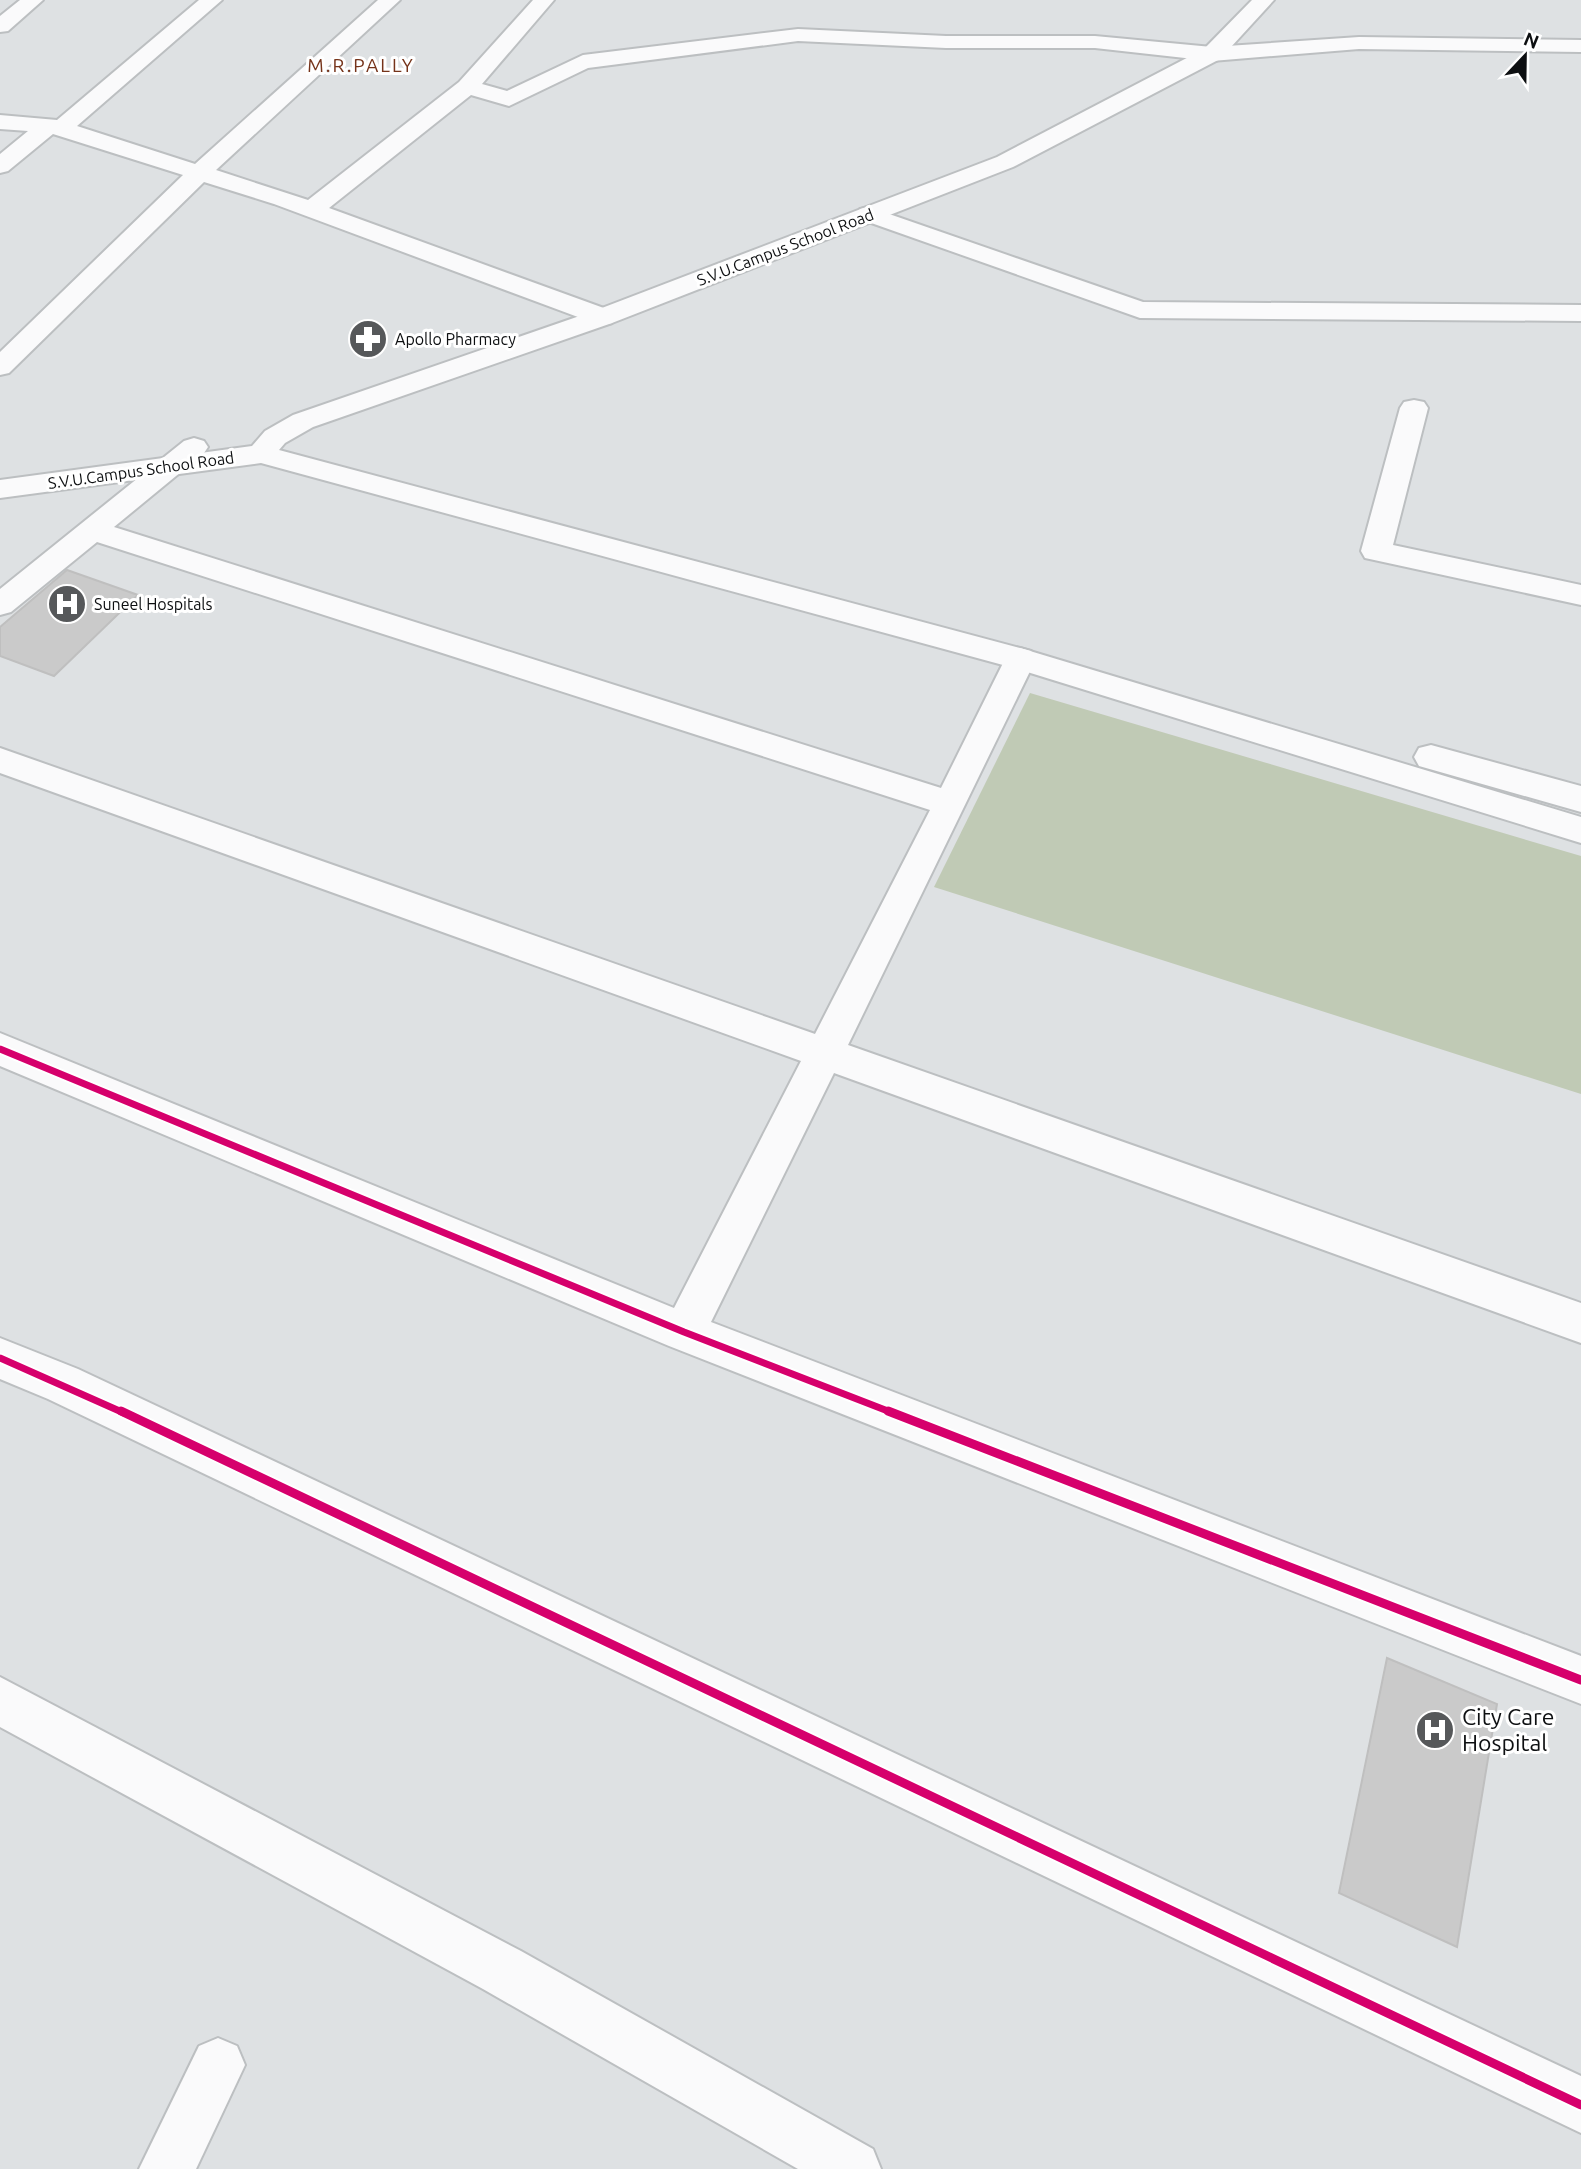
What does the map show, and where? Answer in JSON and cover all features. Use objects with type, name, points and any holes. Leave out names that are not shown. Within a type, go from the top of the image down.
[{"type":"street","points":[[0,26],[33,0]]},
{"type":"street","points":[[0,166],[55,127],[212,0]]},
{"type":"street","points":[[0,368],[200,172],[390,0]]},
{"type":"street","points":[[312,209],[467,86],[544,0]]},
{"type":"street","name":"S.V.U.Campus School Road","points":[[0,489],[183,456],[268,445],[303,421],[603,317],[1005,162],[1212,54],[1264,0]]},
{"type":"street","points":[[467,86],[509,99],[583,62],[798,35],[946,42],[1095,42],[1212,54],[1359,43],[1581,46]]},
{"type":"street","points":[[0,122],[55,127],[200,172],[312,209],[603,317]]},
{"type":"street","points":[[869,214],[1140,310],[1581,313]]},
{"type":"street","points":[[1414,408],[1376,551],[1581,595]]},
{"type":"street","points":[[268,445],[1020,659],[1581,830]]},
{"type":"street","points":[[268,445],[1581,799]]},
{"type":"street","points":[[0,605],[183,456]]},
{"type":"street","name":"S.V.U.Campus School Road","points":[[0,468],[183,456]]},
{"type":"street","points":[[92,530],[950,804]]},
{"type":"street","points":[[684,1332],[950,804],[1020,659]]},
{"type":"street","points":[[0,760],[825,1052],[1581,1324]]},
{"type":"street","points":[[0,1049],[684,1332],[1581,1680]]},
{"type":"street","points":[[0,1358],[88,1396],[1581,2105]]},
{"type":"street","points":[[0,1701],[502,1970],[853,2169]]},
{"type":"street","points":[[167,2169],[218,2065]]},
{"type":"green space","points":[[1030,693],[1581,856],[1581,1094],[934,887]]},
{"type":"building","points":[[67,570],[138,595],[54,676],[0,656],[0,627]]},
{"type":"building","points":[[1387,1658],[1497,1704],[1457,1947],[1339,1893]]},
{"type":"cycle path","points":[[0,1049],[684,1332],[1581,1680]]},
{"type":"cycle path","points":[[0,1358],[63,1384],[1581,2105]]},
{"type":"place","name":"Apollo Pharmacy","points":[[368,339]]},
{"type":"place","name":"Suneel Hospitals","points":[[67,604]]},
{"type":"place","name":"City Care Hospital","points":[[1435,1730]]},
{"type":"district","name":"M.R.PALLY","points":[[361,65]]}]
